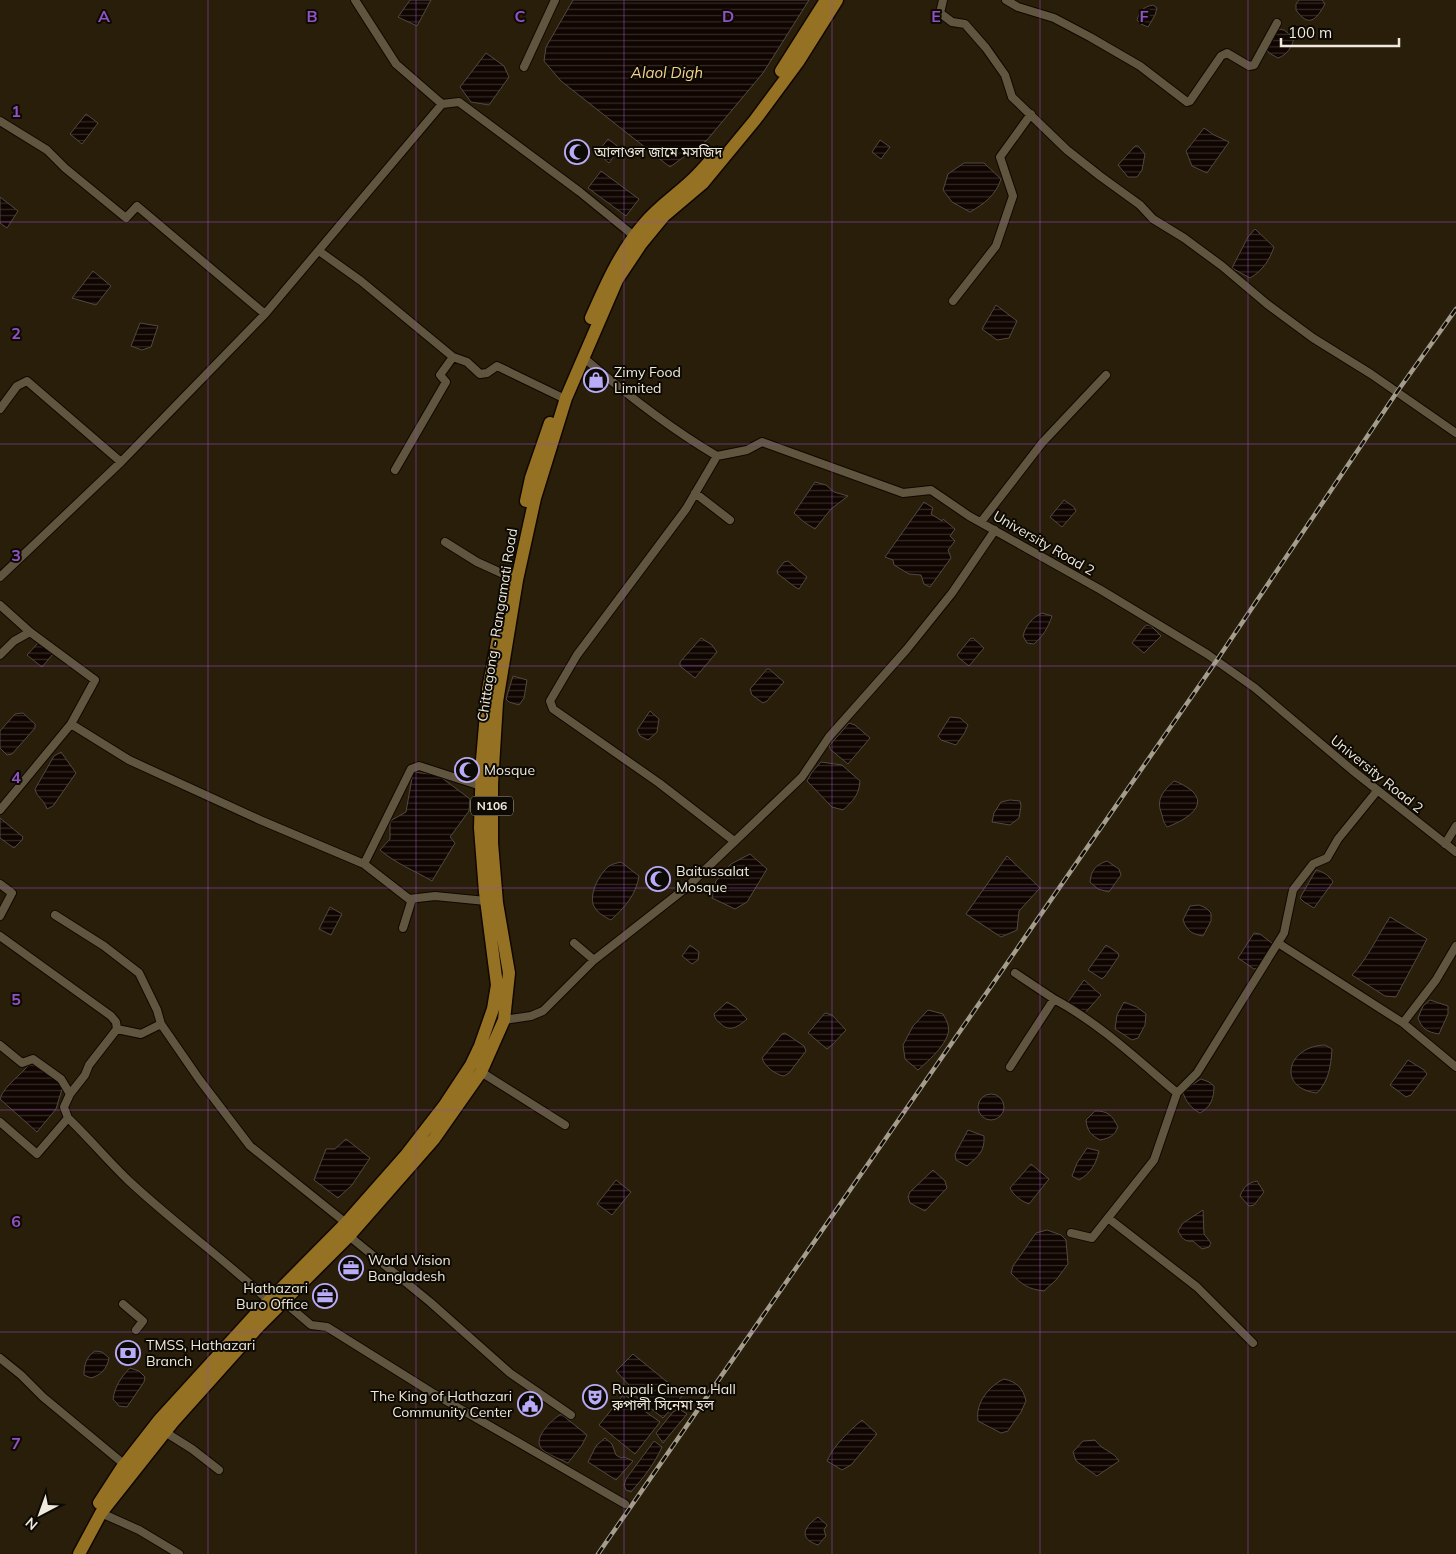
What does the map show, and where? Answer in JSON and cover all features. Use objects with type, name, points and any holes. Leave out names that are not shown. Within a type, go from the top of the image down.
[{"type":"highway","name":"Chittagong - Rangamati Road","points":[[72,1554],[99,1502],[124,1465],[160,1419],[346,1223],[406,1155],[444,1106],[471,1065],[493,1009],[497,985],[486,901],[480,828],[488,690],[531,478],[541,446],[608,279],[634,236],[666,201],[691,181],[708,164],[760,101],[798,46],[826,0]]},
{"type":"highway","name":"Chittagong - Rangamati Road","points":[[79,1554],[101,1513],[165,1432],[233,1355],[350,1236],[434,1139],[482,1072],[504,1020],[509,973],[497,903],[492,843],[492,784],[497,702],[518,580],[535,498],[566,398],[617,280],[641,244],[664,216],[703,183],[755,120],[798,62],[837,0]]},
{"type":"street","points":[[355,0],[396,64],[442,104]]},
{"type":"street","points":[[524,68],[554,0]]},
{"type":"street","points":[[943,0],[939,10],[940,14],[952,22],[965,24],[986,48],[1005,75],[1012,97],[1032,114],[1067,150],[1140,205],[1153,219],[1184,238],[1222,266],[1267,304],[1313,338],[1371,374],[1456,433]]},
{"type":"street","points":[[1006,0],[1018,7],[1054,18],[1090,37],[1140,66],[1187,102],[1190,101],[1221,56],[1227,53],[1249,66],[1254,65],[1277,23]]},
{"type":"street","points":[[0,577],[121,462],[265,314],[442,104],[459,102],[580,192],[634,236]]},
{"type":"street","points":[[953,301],[996,246],[1013,196],[1000,157],[1032,114]]},
{"type":"street","points":[[0,121],[47,150],[65,168],[126,218],[137,206],[265,314]]},
{"type":"street","points":[[319,250],[361,281],[453,357],[468,362],[480,374],[487,374],[497,366],[561,397]]},
{"type":"street","points":[[395,470],[446,382],[440,375],[453,357]]},
{"type":"street","points":[[584,358],[630,397],[687,438],[717,456],[686,509],[577,655],[550,701],[553,709],[659,783],[734,841]]},
{"type":"street","points":[[981,522],[1042,443],[1106,375]]},
{"type":"street","points":[[0,409],[18,386],[27,382],[121,462]]},
{"type":"street","name":"University Road 2","points":[[717,456],[747,450],[762,442],[904,493],[931,490],[981,522],[1102,590],[1217,660],[1255,688],[1302,730],[1456,852]]},
{"type":"street","points":[[695,493],[730,520]]},
{"type":"street","points":[[504,1020],[531,1016],[543,1010],[594,960],[688,887],[802,777],[828,737],[907,649],[952,593],[996,530]]},
{"type":"street","points":[[445,542],[477,562],[510,577]]},
{"type":"street","points":[[0,605],[30,632],[96,680],[71,724],[0,810]]},
{"type":"street","points":[[0,655],[14,641],[30,632]]},
{"type":"street","points":[[71,724],[129,760],[260,820],[364,864],[406,897],[412,899],[434,896],[486,901]]},
{"type":"street","points":[[364,864],[411,769],[419,766],[481,786]]},
{"type":"street","points":[[1071,1232],[1092,1238],[1154,1160],[1177,1093],[1197,1073],[1284,933],[1294,890],[1313,864],[1327,858],[1338,840],[1377,790]]},
{"type":"street","points":[[1445,844],[1456,826]]},
{"type":"street","points":[[0,884],[12,893],[0,916]]},
{"type":"street","points":[[403,928],[412,899]]},
{"type":"street","points":[[55,915],[104,946],[139,973],[157,1010],[161,1024],[198,1079],[250,1146],[346,1223]]},
{"type":"street","points":[[0,936],[111,1016],[116,1022],[117,1029],[89,1065],[85,1075],[70,1094],[64,1107],[68,1118],[129,1180],[270,1301]]},
{"type":"street","points":[[574,943],[594,960]]},
{"type":"street","points":[[1278,943],[1403,1023],[1456,1067]]},
{"type":"street","points":[[1403,1023],[1436,980],[1456,946]]},
{"type":"street","points":[[1015,973],[1080,1014],[1177,1093]]},
{"type":"street","points":[[1010,1067],[1054,999]]},
{"type":"street","points":[[117,1029],[141,1034],[161,1024]]},
{"type":"street","points":[[0,1045],[22,1063],[33,1059],[61,1079],[70,1094]]},
{"type":"street","points":[[482,1072],[565,1126]]},
{"type":"street","points":[[0,1122],[37,1154],[68,1118]]},
{"type":"street","points":[[1108,1218],[1197,1287],[1253,1343]]},
{"type":"street","points":[[350,1236],[430,1302],[510,1373],[571,1415]]},
{"type":"street","points":[[284,1302],[311,1325],[327,1327],[431,1392],[625,1504]]},
{"type":"street","points":[[123,1304],[143,1321],[136,1330]]},
{"type":"street","points":[[0,1358],[124,1465]]},
{"type":"street","points":[[165,1432],[192,1449],[219,1470]]},
{"type":"street","points":[[101,1513],[138,1530],[179,1554]]},
{"type":"water","points":[[410,0],[431,0],[417,26],[398,17]]},
{"type":"water","name":"Alaol Digh","points":[[573,0],[809,0],[763,73],[707,140],[670,167],[561,81],[544,61],[546,47]]},
{"type":"water","points":[[1299,0],[1322,0],[1325,4],[1315,18],[1309,20],[1301,16],[1296,10],[1296,4]]},
{"type":"water","points":[[1153,5],[1157,8],[1148,27],[1137,20],[1142,10]]},
{"type":"water","points":[[1278,29],[1284,30],[1294,38],[1289,50],[1278,58],[1267,50]]},
{"type":"water","points":[[486,53],[504,66],[509,77],[489,105],[471,102],[460,87]]},
{"type":"water","points":[[86,114],[98,123],[82,144],[70,134]]},
{"type":"water","points":[[1204,128],[1229,142],[1207,173],[1192,166],[1186,151]]},
{"type":"water","points":[[608,139],[620,148],[609,163],[597,153]]},
{"type":"water","points":[[880,140],[890,147],[881,159],[872,152]]},
{"type":"water","points":[[1135,146],[1138,146],[1145,154],[1142,170],[1137,177],[1128,177],[1118,165]]},
{"type":"water","points":[[964,163],[984,163],[1001,179],[996,190],[989,198],[970,212],[952,202],[943,190],[948,174]]},
{"type":"water","points":[[601,171],[639,199],[626,216],[588,188]]},
{"type":"water","points":[[0,197],[18,211],[7,228],[0,223]]},
{"type":"water","points":[[1255,229],[1274,247],[1265,265],[1250,278],[1232,268],[1248,237]]},
{"type":"water","points":[[93,271],[111,286],[96,305],[72,298]]},
{"type":"water","points":[[996,305],[1017,321],[1009,338],[997,340],[982,329]]},
{"type":"water","points":[[140,323],[158,326],[151,347],[142,350],[131,346]]},
{"type":"water","points":[[815,482],[826,485],[834,492],[848,496],[831,509],[815,529],[794,513]]},
{"type":"water","points":[[1064,500],[1074,507],[1076,511],[1062,527],[1050,517]]},
{"type":"water","points":[[924,502],[933,508],[931,514],[942,521],[943,519],[955,529],[950,536],[955,541],[948,550],[951,558],[930,587],[924,584],[921,575],[909,574],[894,565],[893,560],[885,557]]},
{"type":"water","points":[[788,561],[807,577],[799,589],[778,574],[777,571],[784,562]]},
{"type":"water","points":[[1042,613],[1052,616],[1047,628],[1034,644],[1027,643],[1023,636],[1026,628],[1035,617]]},
{"type":"water","points":[[1147,625],[1151,626],[1161,636],[1144,653],[1132,643]]},
{"type":"water","points":[[701,638],[712,645],[717,652],[695,678],[680,666],[680,662]]},
{"type":"water","points":[[973,638],[984,648],[969,666],[957,655]]},
{"type":"water","points":[[39,642],[53,654],[42,667],[27,655]]},
{"type":"water","points":[[767,669],[784,682],[763,703],[752,695],[750,689]]},
{"type":"water","points":[[513,676],[527,680],[524,698],[519,705],[506,699]]},
{"type":"water","points":[[650,711],[659,719],[657,732],[648,740],[640,736],[637,730]]},
{"type":"water","points":[[23,713],[35,724],[35,728],[12,754],[7,755],[0,748],[0,731],[15,714]]},
{"type":"water","points":[[950,717],[960,718],[968,725],[956,745],[941,740],[938,736]]},
{"type":"water","points":[[849,723],[855,725],[870,738],[848,764],[831,750],[829,746]]},
{"type":"water","points":[[61,752],[76,773],[53,806],[47,809],[35,789],[54,756]]},
{"type":"water","points":[[821,762],[842,765],[860,781],[855,797],[843,810],[832,807],[807,781]]},
{"type":"water","points":[[413,772],[438,775],[470,799],[469,811],[450,837],[455,843],[432,881],[380,850],[390,839],[390,821],[406,812]]},
{"type":"water","points":[[1174,781],[1191,790],[1198,802],[1196,808],[1186,818],[1167,827],[1163,820],[1160,799],[1164,791]]},
{"type":"water","points":[[1010,800],[1020,801],[1019,818],[1010,825],[992,822],[994,813],[1001,802]]},
{"type":"water","points":[[0,818],[23,837],[14,848],[0,838]]},
{"type":"water","points":[[750,854],[767,869],[747,902],[735,909],[712,898],[716,881],[731,864]]},
{"type":"water","points":[[1007,856],[1040,888],[1019,911],[1017,930],[1001,937],[966,914]]},
{"type":"water","points":[[1107,861],[1119,869],[1121,875],[1109,892],[1098,889],[1090,882],[1094,869],[1099,864]]},
{"type":"water","points":[[621,862],[639,876],[638,883],[629,900],[611,920],[600,914],[595,908],[592,898],[593,892],[605,870],[610,865]]},
{"type":"water","points":[[1316,870],[1326,874],[1333,882],[1314,908],[1300,898]]},
{"type":"water","points":[[1199,905],[1211,913],[1211,921],[1203,936],[1190,931],[1183,920],[1190,906]]},
{"type":"water","points":[[330,907],[342,914],[331,935],[319,929]]},
{"type":"water","points":[[1390,917],[1427,939],[1396,997],[1385,996],[1352,975],[1368,954]]},
{"type":"water","points":[[1254,933],[1260,934],[1273,944],[1258,968],[1254,969],[1238,958]]},
{"type":"water","points":[[690,945],[699,952],[698,960],[692,964],[682,956]]},
{"type":"water","points":[[1106,945],[1118,953],[1119,956],[1102,979],[1088,970]]},
{"type":"water","points":[[1084,980],[1101,995],[1084,1014],[1068,1002]]},
{"type":"water","points":[[1430,1000],[1448,1006],[1448,1014],[1439,1034],[1425,1029],[1418,1018],[1423,1006]]},
{"type":"water","points":[[727,1002],[737,1008],[747,1019],[731,1028],[724,1027],[714,1016]]},
{"type":"water","points":[[1124,1002],[1137,1007],[1146,1014],[1145,1025],[1138,1038],[1132,1040],[1115,1029],[1117,1015]]},
{"type":"water","points":[[928,1010],[943,1014],[949,1031],[939,1050],[918,1070],[905,1059],[903,1045],[913,1026]]},
{"type":"water","points":[[825,1013],[832,1015],[846,1030],[827,1049],[808,1033]]},
{"type":"water","points":[[785,1033],[804,1046],[806,1051],[789,1073],[784,1076],[771,1070],[762,1058],[782,1034]]},
{"type":"water","points":[[1325,1045],[1332,1049],[1327,1078],[1317,1093],[1304,1090],[1296,1084],[1291,1076],[1291,1068],[1295,1059],[1302,1052],[1312,1047]]},
{"type":"water","points":[[1408,1060],[1427,1074],[1411,1095],[1406,1097],[1390,1085]]},
{"type":"water","points":[[30,1063],[37,1064],[61,1084],[62,1089],[56,1109],[37,1132],[0,1099],[9,1084]]},
{"type":"water","points":[[1201,1079],[1214,1086],[1211,1102],[1200,1113],[1189,1104],[1183,1092]]},
{"type":"water","points":[[991,1094],[1000,1098],[1004,1107],[1000,1116],[991,1120],[982,1116],[978,1107],[982,1098]]},
{"type":"water","points":[[1095,1111],[1109,1114],[1114,1119],[1118,1127],[1115,1133],[1100,1140],[1090,1132],[1086,1120]]},
{"type":"water","points":[[968,1130],[984,1136],[984,1141],[980,1153],[967,1166],[956,1160],[955,1154]]},
{"type":"water","points":[[346,1139],[370,1158],[352,1185],[338,1198],[314,1180],[326,1149],[335,1149]]},
{"type":"water","points":[[1087,1148],[1099,1151],[1092,1168],[1079,1180],[1072,1176],[1077,1163]]},
{"type":"water","points":[[1031,1164],[1049,1179],[1029,1204],[1013,1193],[1010,1188]]},
{"type":"water","points":[[933,1170],[945,1181],[947,1188],[925,1211],[910,1203],[908,1197],[910,1192]]},
{"type":"water","points":[[616,1180],[631,1192],[612,1215],[597,1204]]},
{"type":"water","points":[[1257,1181],[1264,1192],[1254,1205],[1249,1206],[1240,1196],[1246,1186]]},
{"type":"water","points":[[1203,1210],[1204,1234],[1211,1243],[1209,1247],[1202,1249],[1193,1241],[1184,1239],[1178,1231],[1183,1223]]},
{"type":"water","points":[[1047,1230],[1061,1235],[1066,1240],[1068,1264],[1056,1280],[1044,1291],[1026,1286],[1011,1273],[1013,1266],[1036,1233]]},
{"type":"water","points":[[95,1351],[102,1352],[109,1358],[103,1371],[91,1378],[84,1375],[84,1368],[86,1361]]},
{"type":"water","points":[[633,1354],[683,1395],[663,1418],[630,1392],[630,1386],[616,1371]]},
{"type":"water","points":[[130,1368],[139,1371],[145,1377],[144,1382],[127,1407],[119,1406],[113,1399],[115,1390]]},
{"type":"water","points":[[1004,1379],[1019,1386],[1026,1401],[1008,1431],[1001,1433],[978,1421],[978,1414],[984,1396],[993,1386]]},
{"type":"water","points":[[624,1394],[660,1422],[635,1454],[599,1425]]},
{"type":"water","points":[[679,1409],[687,1414],[663,1443],[656,1433],[673,1412]]},
{"type":"water","points":[[561,1414],[587,1435],[568,1463],[544,1451],[539,1441],[540,1436],[552,1421]]},
{"type":"water","points":[[862,1420],[877,1434],[851,1465],[842,1470],[827,1461],[838,1444]]},
{"type":"water","points":[[605,1438],[612,1444],[616,1455],[633,1461],[616,1480],[588,1462],[596,1446]]},
{"type":"water","points":[[1095,1440],[1119,1461],[1097,1476],[1076,1461],[1073,1452],[1083,1441]]},
{"type":"water","points":[[654,1441],[662,1447],[655,1460],[631,1492],[626,1490],[624,1485],[626,1479]]},
{"type":"water","points":[[818,1517],[827,1525],[824,1530],[826,1536],[818,1545],[807,1539],[805,1532]]},
{"type":"railway","points":[[598,1554],[1217,660],[1397,392],[1456,309]]},
{"type":"place","name":"আলাওল জামে মসজিদ","points":[[577,152]]},
{"type":"place","name":"Zimy Food Limited","points":[[596,380]]},
{"type":"place","name":"Mosque","points":[[467,770]]},
{"type":"place","name":"Baitussalat Mosque","points":[[658,879]]},
{"type":"place","name":"World Vision Bangladesh","points":[[351,1268]]},
{"type":"place","name":"Hathazari Buro Office","points":[[325,1296]]},
{"type":"place","name":"TMSS, Hathazari Branch","points":[[128,1353]]},
{"type":"place","name":"Rupali Cinema Hall রুপালী সিনেমা হল","points":[[595,1397]]},
{"type":"place","name":"The King of Hathazari Community Center","points":[[530,1404]]}]
